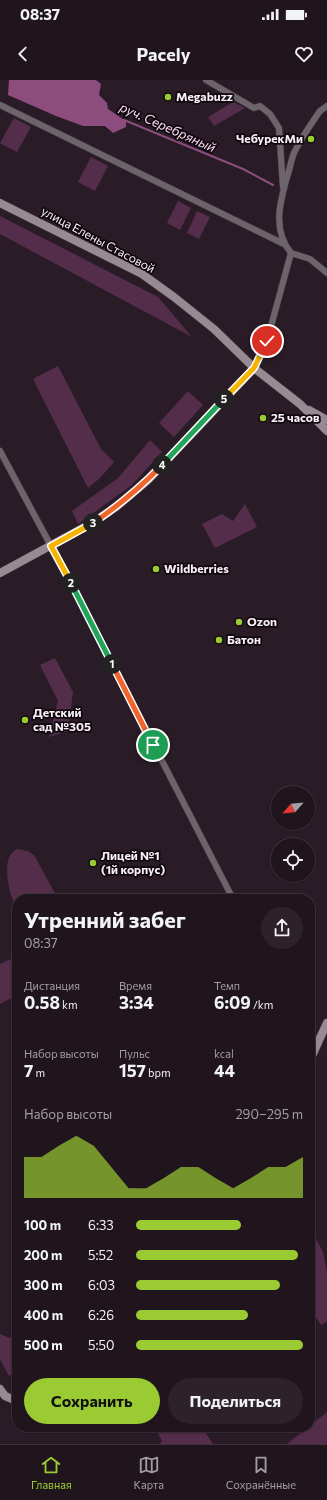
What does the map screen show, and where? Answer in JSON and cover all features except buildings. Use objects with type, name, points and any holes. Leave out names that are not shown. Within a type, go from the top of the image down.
[{"type":"main road","name":"улица Елены Стасовой","points":[[0,203],[142,274],[195,313],[254,368],[300,404],[327,420]]},
{"type":"main road","points":[[0,573],[92,523],[110,511],[148,480],[254,368]]},
{"type":"main road","name":"улица Елены Стасовой","points":[[300,404],[327,432]]},
{"type":"main road","points":[[315,1041],[327,1023]]},
{"type":"main road","points":[[0,1389],[5,1396],[12,1399]]},
{"type":"street","points":[[206,80],[254,108],[260,106],[270,114],[279,128],[283,191]]},
{"type":"street","points":[[0,105],[284,244]]},
{"type":"street","points":[[327,106],[320,110],[294,152],[279,209],[279,226],[284,244],[291,253],[310,259],[327,273]]},
{"type":"street","points":[[254,368],[267,341],[291,253]]},
{"type":"street","points":[[0,451],[51,546],[230,894]]},
{"type":"shaded area","points":[[9,80],[96,80],[101,84],[99,95],[107,103],[108,109],[126,121],[126,127],[113,133],[105,126],[83,126],[56,116],[8,95]]},
{"type":"shaded area","points":[[233,102],[245,108],[214,126],[208,117]]},
{"type":"shaded area","points":[[14,118],[31,127],[17,152],[0,143]]},
{"type":"shaded area","points":[[91,157],[108,166],[95,191],[78,182]]},
{"type":"shaded area","points":[[178,201],[191,208],[180,230],[167,223]]},
{"type":"shaded area","points":[[197,211],[210,217],[199,239],[187,233]]},
{"type":"shaded area","points":[[0,216],[158,297],[192,337],[0,234]]},
{"type":"shaded area","points":[[58,366],[101,449],[114,462],[100,478],[88,488],[33,379]]},
{"type":"shaded area","points":[[188,391],[203,405],[174,437],[159,423]]},
{"type":"shaded area","points":[[150,440],[162,452],[132,485],[78,524],[72,511],[118,478]]},
{"type":"shaded area","points":[[245,504],[257,527],[215,548],[202,524],[222,514],[233,521]]},
{"type":"shaded area","points":[[55,658],[73,692],[68,731],[49,737],[58,701],[40,665]]},
{"type":"shaded area","points":[[17,849],[28,851],[34,855],[55,894],[12,894],[12,897],[7,876],[7,867],[12,853]]},
{"type":"shaded area","points":[[12,958],[12,998],[0,1004],[0,964]]},
{"type":"shaded area","points":[[315,1237],[323,1252],[327,1272],[327,1322],[321,1325],[315,1316]]},
{"type":"shaded area","points":[[0,1334],[12,1339],[12,1374],[9,1376],[0,1359]]},
{"type":"shaded area","points":[[327,1412],[327,1444],[287,1444],[302,1432],[315,1432],[315,1422]]},
{"type":"shaded area","points":[[158,1432],[205,1432],[213,1444],[160,1444],[162,1441]]},
{"type":"waterway","name":"руч. Серебряный","points":[[124,120],[243,169],[273,185]]},
{"type":"place","name":"Megabuzz","points":[[168,97]]},
{"type":"place","name":"ЧебурекМи","points":[[311,139]]},
{"type":"place","name":"25 часов","points":[[263,418]]},
{"type":"place","name":"Wildberries","points":[[156,569]]},
{"type":"place","name":"Ozon","points":[[239,622]]},
{"type":"place","name":"Батон","points":[[219,640]]},
{"type":"place","name":"Детский сад №305","points":[[25,720]]},
{"type":"place","name":"Лицей №1 (1й корпус)","points":[[93,863]]},
{"type":"route","points":[[153,745],[51,546],[92,523],[116,507],[148,480],[254,368],[267,341]]}]
